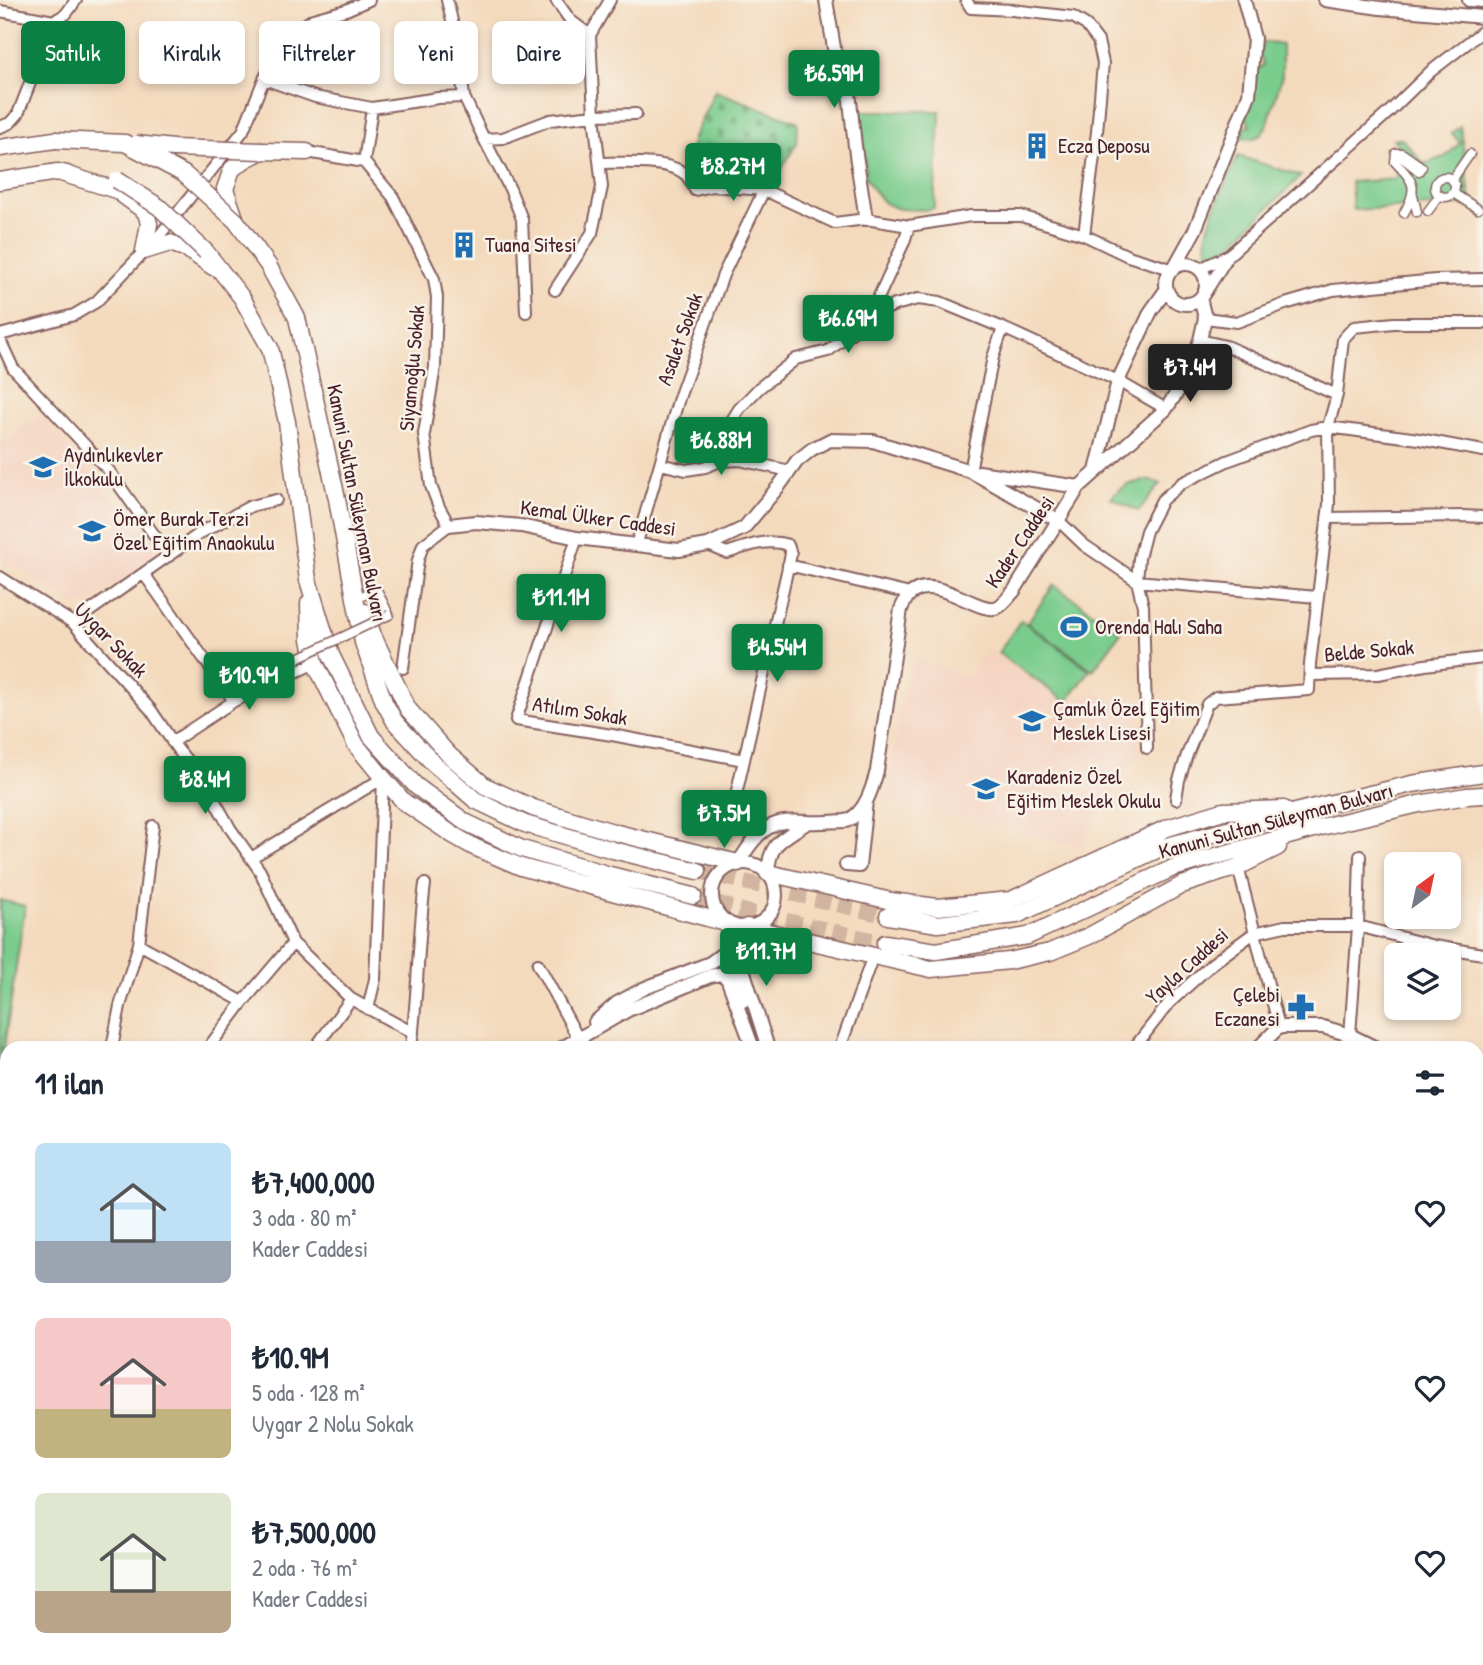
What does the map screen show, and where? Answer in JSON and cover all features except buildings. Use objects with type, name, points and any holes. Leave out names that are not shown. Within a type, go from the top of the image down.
[{"type":"main road","name":"Kanuni Sultan Süleyman Bulvarı","points":[[0,148],[55,140],[125,143],[184,174],[236,221],[268,265],[297,318],[337,499],[363,642],[384,702],[395,722],[433,764],[475,800],[524,824],[698,871]]},
{"type":"main road","points":[[125,143],[173,148],[307,152]]},
{"type":"main road","points":[[236,221],[225,189],[232,169],[262,151]]},
{"type":"main road","points":[[58,172],[116,190],[146,212],[149,224],[144,251],[170,243],[187,249],[222,273]]},
{"type":"main road","points":[[0,181],[58,172],[117,180],[159,207],[206,252],[242,298],[270,348],[287,422],[308,580],[310,639],[305,664],[356,746],[404,802],[474,847],[521,867],[726,923]]},
{"type":"main road","points":[[350,572],[374,638],[408,709],[449,755],[485,786],[533,808],[613,832],[738,863]]},
{"type":"main road","points":[[308,580],[331,654],[371,736],[416,786],[465,821],[522,849],[693,896]]},
{"type":"main road","name":"Kanuni Sultan Süleyman Bulvarı","points":[[888,916],[938,924],[1017,915],[1163,847],[1412,784],[1483,773]]},
{"type":"main road","name":"Kanuni Sultan Süleyman Bulvarı","points":[[885,943],[936,951],[1028,936],[1173,868],[1321,827],[1419,804],[1483,795]]},
{"type":"main road","points":[[1451,799],[1483,801]]},
{"type":"main road","points":[[768,873],[891,901],[937,907],[1011,900],[1167,828],[1223,811],[1311,808]]},
{"type":"main road","points":[[747,928],[931,969],[1009,961],[1050,952],[1089,936],[1182,885],[1238,867],[1321,827]]},
{"type":"street","points":[[0,11],[54,21],[66,13],[76,0]]},
{"type":"street","points":[[310,21],[369,0]]},
{"type":"street","points":[[447,0],[457,42],[464,97],[522,219],[526,312]]},
{"type":"street","points":[[556,0],[570,20],[590,35]]},
{"type":"street","points":[[555,290],[592,233],[602,187],[594,115],[590,35],[610,0]]},
{"type":"street","points":[[826,0],[835,54],[849,92],[866,219]]},
{"type":"street","points":[[966,0],[971,8],[1073,17],[1086,25],[1098,41],[1104,63],[1084,235]]},
{"type":"street","name":"Kader Caddesi","points":[[1096,472],[1118,381],[1151,311],[1166,290],[1167,275],[1195,230],[1249,95],[1254,38],[1244,0]]},
{"type":"street","points":[[1325,0],[1483,18]]},
{"type":"street","points":[[1469,0],[1483,1]]},
{"type":"street","points":[[1166,290],[1173,300],[1184,304],[1195,302],[1202,296],[1229,255],[1430,72],[1483,31]]},
{"type":"street","points":[[0,127],[10,123],[18,114],[30,84]]},
{"type":"street","points":[[169,556],[109,471],[13,368],[0,338],[74,315],[96,302],[159,236],[243,131],[262,84]]},
{"type":"street","points":[[278,84],[315,97],[372,108],[464,97]]},
{"type":"street","points":[[307,152],[364,162],[372,108]]},
{"type":"street","points":[[484,139],[503,138],[550,120],[636,114]]},
{"type":"street","points":[[1417,212],[1412,182],[1395,162],[1396,153],[1419,168]]},
{"type":"street","points":[[1452,180],[1470,154]]},
{"type":"street","name":"Siyamoğlu Sokak","points":[[364,162],[393,197],[434,279],[437,297],[435,366],[424,433],[431,486],[449,525]]},
{"type":"street","points":[[600,163],[656,163],[680,170],[695,190],[712,186],[764,190],[835,223],[866,219],[909,226],[971,216],[1021,216],[1084,235],[1128,256],[1173,268],[1181,264],[1196,266],[1229,255]]},
{"type":"street","points":[[1429,175],[1438,181]]},
{"type":"street","points":[[1446,177],[1452,180],[1455,185],[1453,193],[1449,196],[1440,195],[1436,189],[1438,181],[1446,177]]},
{"type":"street","name":"Asalet Sokak","points":[[636,546],[679,398],[723,275],[764,190]]},
{"type":"street","points":[[1453,193],[1478,209]]},
{"type":"street","points":[[1404,213],[1413,195]]},
{"type":"street","points":[[1428,211],[1440,195]]},
{"type":"street","points":[[868,320],[904,243],[909,226]]},
{"type":"street","name":"Kader Caddesi","points":[[910,594],[924,588],[943,590],[986,608],[996,608],[1014,592],[1079,487],[1166,409],[1186,379],[1205,318],[1202,296],[1206,284],[1205,276],[1196,266],[1195,230]]},
{"type":"street","points":[[1205,318],[1237,322],[1333,290],[1436,280],[1483,279]]},
{"type":"street","points":[[720,461],[724,433],[739,409],[759,388],[796,359],[828,351],[877,313],[895,304],[918,299],[940,302],[1003,328],[1118,381],[1166,409]]},
{"type":"street","points":[[1311,676],[1317,597],[1329,504],[1328,427],[1337,395],[1343,339],[1354,327],[1483,323]]},
{"type":"street","points":[[1003,328],[993,357],[970,471],[1079,487]]},
{"type":"street","points":[[1200,340],[1226,346],[1337,395]]},
{"type":"street","points":[[1147,748],[1143,606],[1137,581],[1139,558],[1146,531],[1163,500],[1182,483],[1227,461],[1311,430],[1328,427],[1483,451]]},
{"type":"street","name":"Kemal Ülker Caddesi","points":[[449,525],[476,522],[521,526],[577,538],[679,550],[708,545],[744,528],[797,461],[830,440],[873,441],[970,471],[1059,521]]},
{"type":"street","points":[[660,464],[685,470],[720,461],[740,460],[790,471]]},
{"type":"street","points":[[73,623],[202,532],[251,506],[276,500]]},
{"type":"street","points":[[1327,518],[1483,517]]},
{"type":"street","points":[[1059,521],[1084,545],[1137,581],[1317,597]]},
{"type":"street","points":[[403,668],[418,560],[423,545],[449,525]]},
{"type":"street","name":"Atılım Sokak","points":[[577,538],[516,720],[744,760]]},
{"type":"street","points":[[708,545],[727,553],[774,541],[788,545],[791,554],[736,795]]},
{"type":"street","points":[[738,863],[751,843],[765,829],[791,820],[851,820],[866,801],[877,771],[901,609],[910,594],[788,565]]},
{"type":"street","points":[[144,574],[234,701]]},
{"type":"street","name":"Uygar Sokak","points":[[0,577],[73,623],[151,710],[172,742],[202,778],[230,828],[260,871],[293,943],[351,999],[413,1033]]},
{"type":"street","points":[[172,742],[234,701],[389,615],[377,590],[359,597]]},
{"type":"street","name":"Belde Sokak","points":[[1176,799],[1183,767],[1207,704],[1216,696],[1309,691],[1311,676],[1378,674],[1483,658]]},
{"type":"street","points":[[251,858],[383,778]]},
{"type":"street","points":[[368,1009],[375,979],[383,778]]},
{"type":"street","points":[[846,865],[859,866],[866,801]]},
{"type":"street","points":[[768,873],[773,847],[808,822]]},
{"type":"street","points":[[113,1041],[120,1006],[139,943],[153,826]]},
{"type":"street","points":[[1348,1041],[1358,926],[1360,856]]},
{"type":"street","points":[[750,863],[768,873],[776,891],[776,902],[765,919],[747,928],[726,923],[718,915],[711,894],[719,873],[728,866],[750,863]]},
{"type":"street","points":[[1238,867],[1279,1027]]},
{"type":"street","points":[[412,1041],[425,884]]},
{"type":"street","points":[[726,923],[729,949],[753,1041]]},
{"type":"street","name":"Yayla Caddesi","points":[[1139,1041],[1169,1003],[1213,963],[1254,933],[1286,926],[1358,926],[1434,946],[1483,954]]},
{"type":"street","points":[[747,928],[743,969],[766,1041]]},
{"type":"street","points":[[139,943],[243,1002]]},
{"type":"street","points":[[213,1041],[293,943]]},
{"type":"street","points":[[575,1041],[617,1003],[645,988],[710,963],[729,949]]},
{"type":"street","points":[[538,964],[572,1041]]},
{"type":"street","points":[[842,1041],[870,964]]},
{"type":"street","points":[[576,1041],[628,1010],[720,974],[727,978],[752,1041]]},
{"type":"street","points":[[320,1041],[351,999]]},
{"type":"street","points":[[1265,1041],[1279,1027],[1322,1027],[1346,1041]]},
{"type":"shaded area","points":[[42,413],[128,515],[153,548],[156,557],[82,606],[71,603],[54,589],[0,557],[0,445]]},
{"type":"shaded area","points":[[988,648],[1068,703],[1093,691],[1141,716],[1140,752],[1079,846],[886,800],[911,657],[968,676]]},
{"type":"green space","points":[[1263,42],[1282,45],[1282,75],[1267,126],[1261,135],[1252,139],[1242,138],[1244,128],[1250,125],[1246,117],[1258,67],[1262,67],[1259,54]]},
{"type":"green space","points":[[715,91],[798,122],[797,143],[772,185],[695,180],[690,177],[692,140]]},
{"type":"green space","points":[[860,111],[940,111],[934,208],[899,209],[884,203],[874,191],[866,178]]},
{"type":"green space","points":[[1460,126],[1471,204],[1353,210],[1351,182],[1396,179],[1395,162],[1404,151],[1393,139],[1402,139],[1424,164],[1445,157],[1460,143],[1452,133]]},
{"type":"green space","points":[[1238,156],[1301,176],[1229,246],[1216,253],[1208,252],[1206,243],[1211,218]]},
{"type":"green space","points":[[1143,481],[1161,484],[1138,511],[1111,498],[1126,486]]},
{"type":"green space","name":"Orenda Halı Saha","points":[[1054,585],[1121,632],[1093,670],[1027,623]]},
{"type":"green space","name":"Orenda Halı Saha","points":[[1021,620],[1090,670],[1067,702],[998,653]]},
{"type":"green space","points":[[0,900],[25,906],[5,1041],[0,1041]]},
{"type":"tunnel","points":[[698,871],[888,916]]},
{"type":"tunnel","points":[[693,896],[746,912],[885,943]]},
{"type":"place","name":"Ecza Deposu","points":[[1037,146]]},
{"type":"place","name":"Tuana Sitesi","points":[[464,245]]},
{"type":"place","name":"Aydınlıkevler İlkokulu","points":[[43,467]]},
{"type":"place","name":"Ömer Burak Terzi Özel Eğitim Anaokulu","points":[[92,531]]},
{"type":"place","name":"Orenda Halı Saha","points":[[1074,627]]},
{"type":"place","name":"Çamlık Özel Eğitim Meslek Lisesi","points":[[1032,721]]},
{"type":"place","name":"Karadeniz Özel Eğitim Meslek Okulu","points":[[986,789]]},
{"type":"place","name":"Çelebi Eczanesi","points":[[1301,1007]]}]
